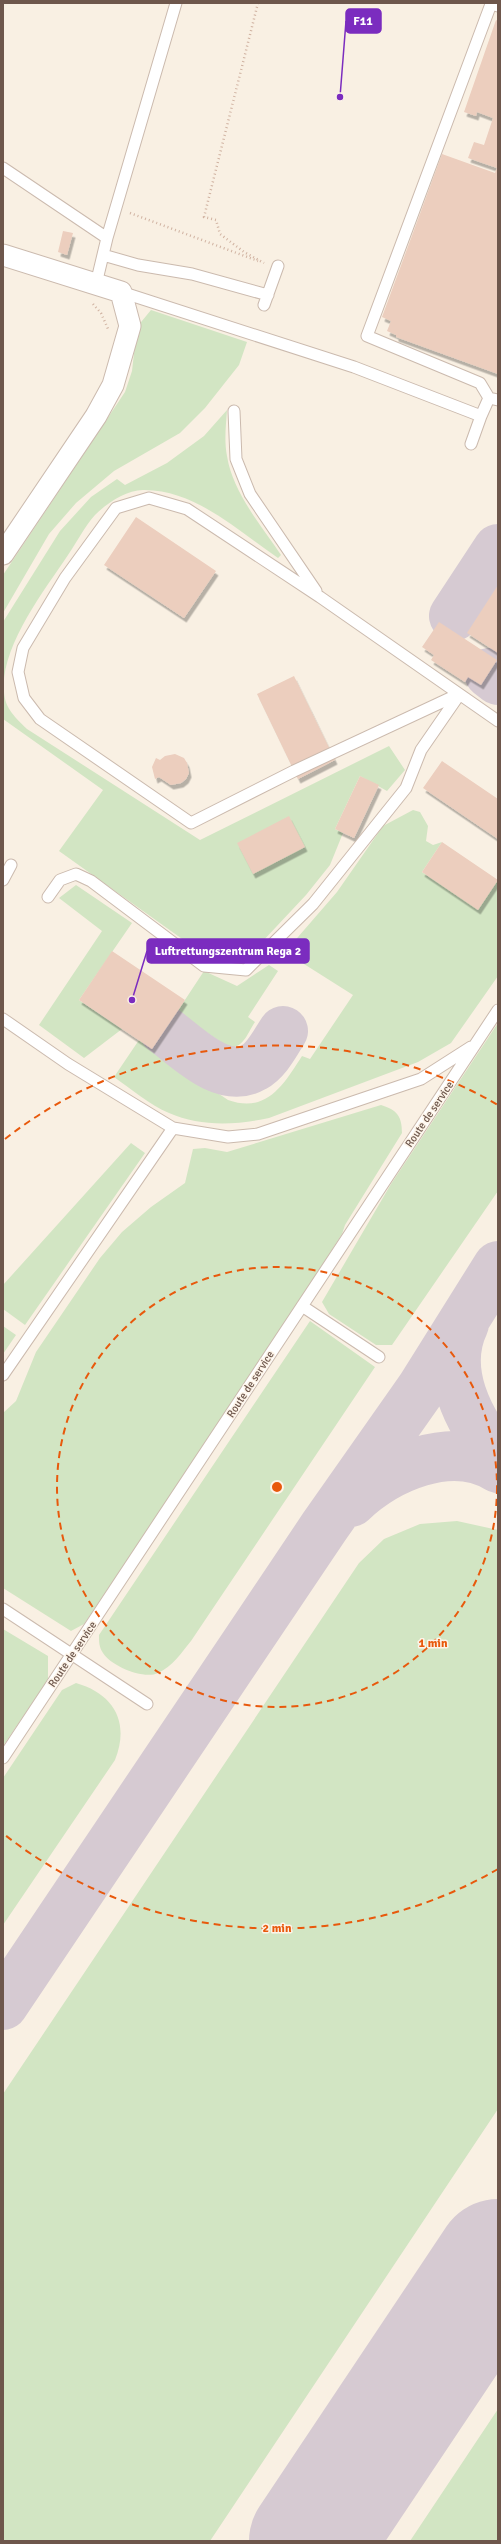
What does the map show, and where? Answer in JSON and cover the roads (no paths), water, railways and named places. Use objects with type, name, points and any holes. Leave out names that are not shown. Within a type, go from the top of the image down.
[{"type":"street","points":[[3,255],[121,292],[130,326],[113,385],[96,416],[3,554]]},
{"type":"lane","points":[[96,284],[107,238],[176,3]]},
{"type":"lane","points":[[471,444],[481,416],[494,399],[480,383],[367,336],[491,4],[498,6]]},
{"type":"lane","points":[[3,168],[107,238]]},
{"type":"lane","points":[[103,255],[138,265],[192,274],[266,300],[278,266]]},
{"type":"lane","points":[[121,292],[354,367],[481,416]]},
{"type":"lane","points":[[234,411],[236,458],[250,494],[320,597]]},
{"type":"lane","points":[[459,694],[294,771],[191,823],[40,720],[24,698],[18,672],[23,648],[65,578],[116,508],[149,498],[187,509],[320,597],[498,721]]},
{"type":"lane","points":[[48,897],[60,880],[76,874],[91,881],[204,966],[246,970],[313,904],[406,788],[421,750],[459,694]]},
{"type":"lane","points":[[3,880],[11,865]]},
{"type":"lane","name":"Route de service","points":[[3,1758],[498,1010]]},
{"type":"lane","points":[[3,1019],[68,1064],[173,1128],[228,1138],[258,1134],[422,1079],[476,1044]]},
{"type":"lane","points":[[3,1375],[173,1128]]},
{"type":"lane","points":[[302,1306],[379,1357]]},
{"type":"lane","points":[[3,1610],[147,1704]]},
{"type":"place","name":"F11","points":[[340,97]]},
{"type":"place","name":"Luftrettungszentrum Rega 2","points":[[132,1000]]}]
